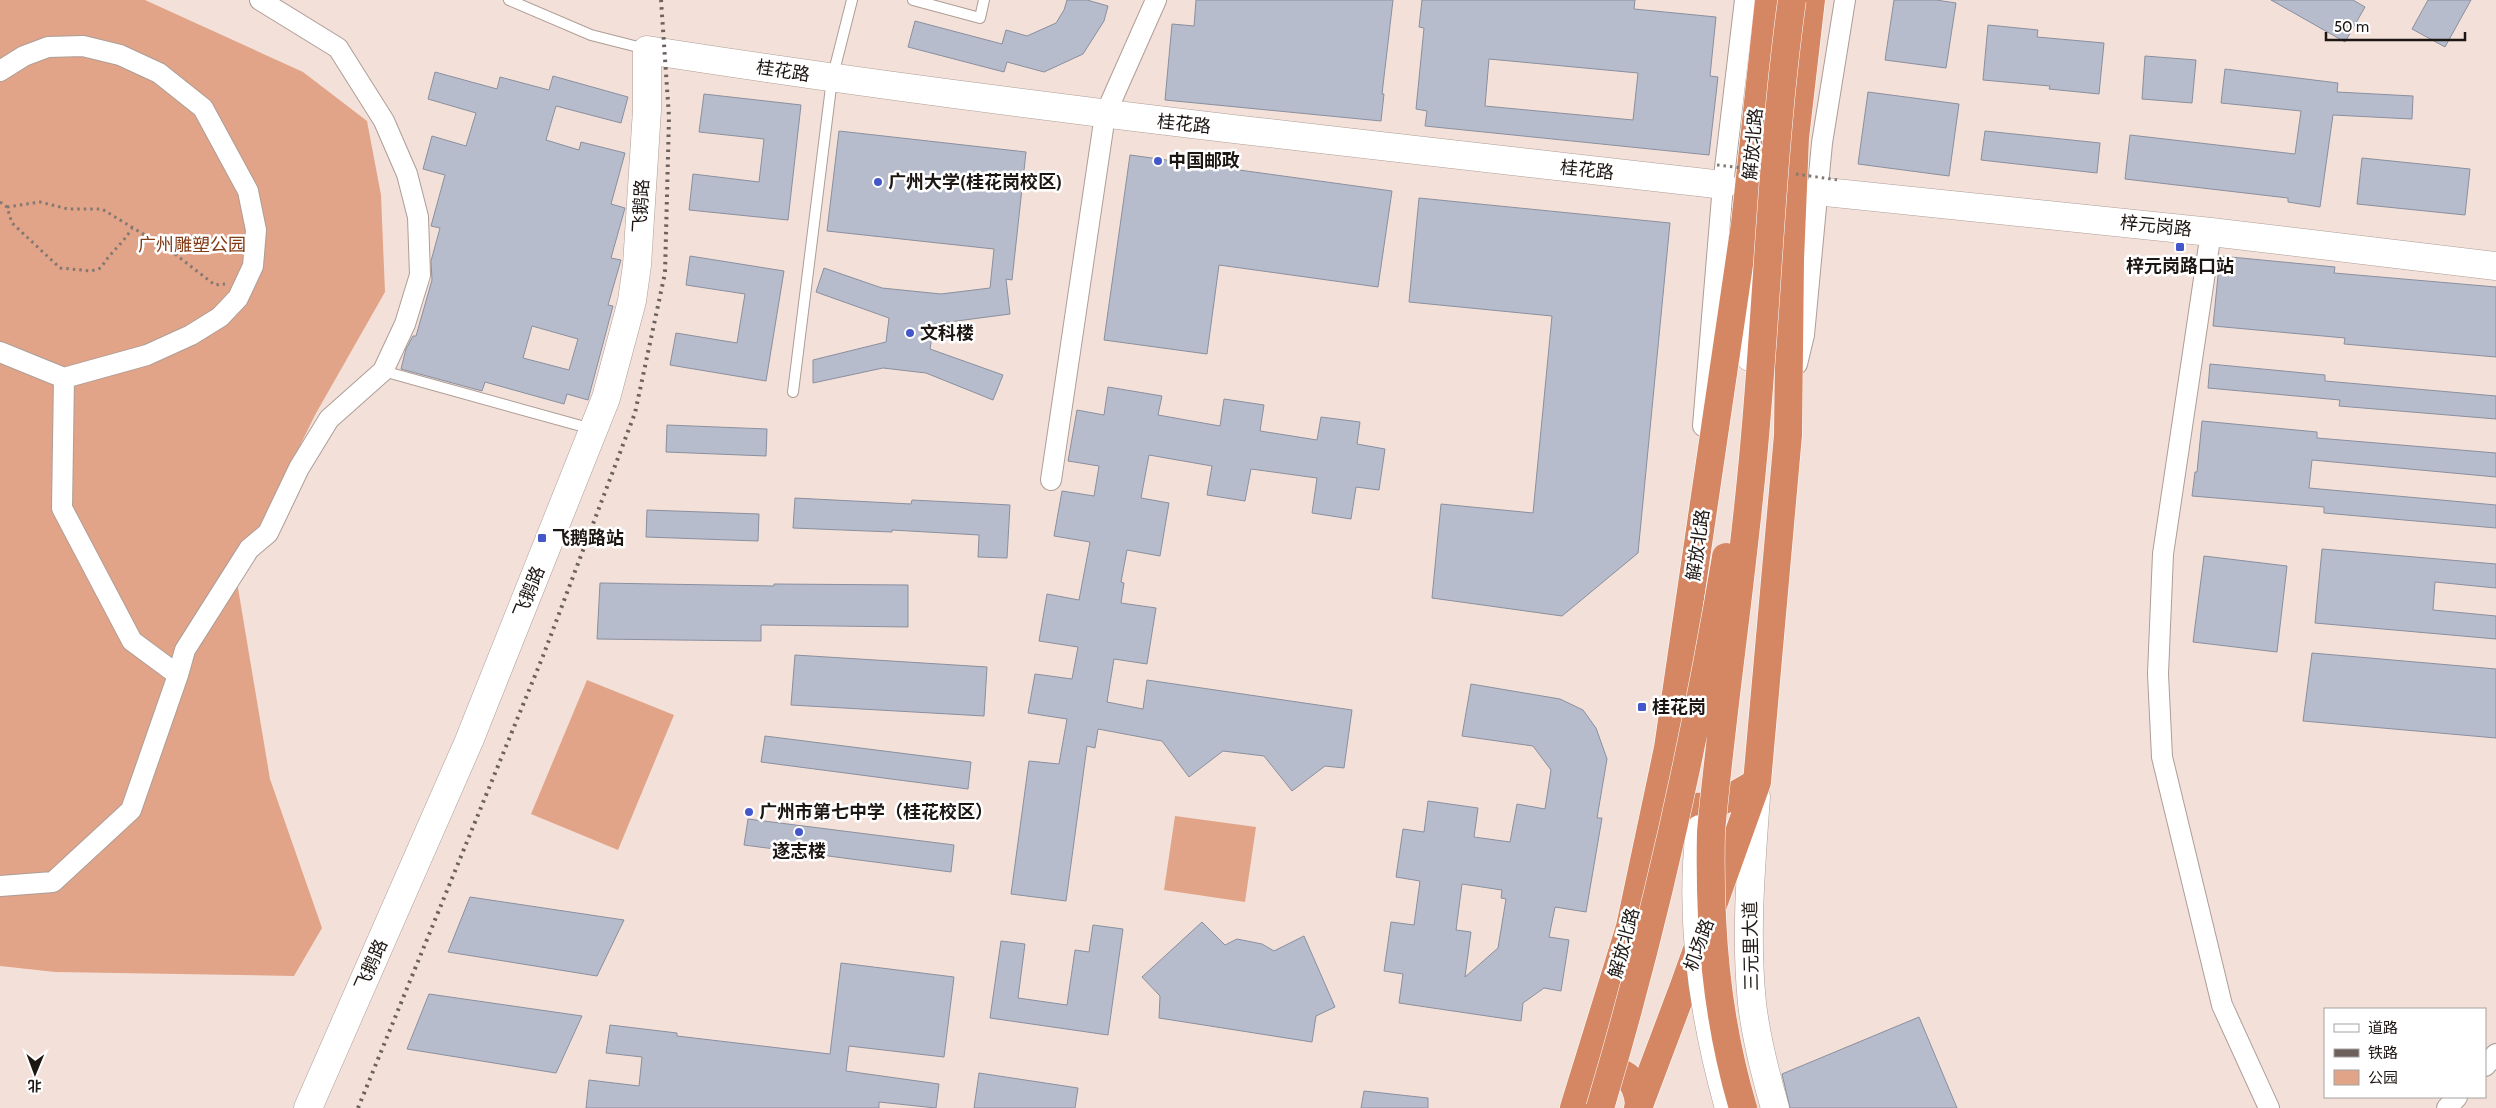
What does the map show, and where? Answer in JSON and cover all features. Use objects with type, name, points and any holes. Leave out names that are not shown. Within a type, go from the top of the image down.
[{"type":"highway","name":"解放北路","points":[[1583,1081],[1630,927],[1661,784],[1686,629],[1745,224],[1769,0]]},
{"type":"highway","points":[[1743,1108],[1726,1048],[1715,973],[1710,883],[1711,832],[1749,504],[1766,314],[1777,139],[1792,0]]},
{"type":"highway","points":[[1661,784],[1667,794],[1675,801],[1696,806],[1715,805],[1735,796],[1757,782],[1785,474],[1790,385],[1790,260],[1795,138],[1811,0]]},
{"type":"highway","points":[[1600,1108],[1644,956],[1678,812],[1721,585],[1766,314]]},
{"type":"highway","name":"机场路","points":[[1638,1106],[1684,986],[1757,782]]},
{"type":"highway","points":[[1574,1108],[1583,1081],[1600,1071],[1613,1070],[1625,1075],[1638,1093],[1638,1106]]},
{"type":"street","points":[[0,886],[53,882],[131,810],[185,650],[249,549],[268,533],[299,468],[329,419],[384,371],[405,324],[420,275],[418,216],[407,174],[384,121],[338,48],[260,0]]},
{"type":"street","points":[[1050,480],[1105,115],[1156,0]]},
{"type":"street","points":[[1686,629],[1723,185],[1745,0]]},
{"type":"street","points":[[1790,385],[1804,336],[1816,191],[1832,66],[1845,0]]},
{"type":"street","points":[[0,72],[24,56],[48,47],[83,46],[120,54],[159,73],[203,108],[248,191],[256,230],[253,266],[238,298],[220,317],[191,335],[147,355],[64,378],[0,352]]},
{"type":"street","name":"桂花路","points":[[647,50],[832,79],[1105,115],[1723,185]]},
{"type":"street","name":"飞鹅路","points":[[308,1108],[469,740],[593,430],[615,369],[632,301],[640,232],[647,50]]},
{"type":"street","name":"梓元岗路","points":[[1816,191],[2211,232],[2496,266]]},
{"type":"street","points":[[1729,1108],[1706,1000],[1697,908],[1699,833],[1749,393],[1751,336],[1745,224]]},
{"type":"street","points":[[2211,232],[2164,554],[2158,674],[2162,757],[2222,1005],[2269,1108]]},
{"type":"street","points":[[64,378],[62,508],[132,642],[178,675]]},
{"type":"street","name":"三元里大道","points":[[1757,782],[1750,873],[1750,965],[1758,1042],[1774,1108]]},
{"type":"street","points":[[2486,1065],[2496,1054]]},
{"type":"street","points":[[2447,1108],[2456,1098]]},
{"type":"lane","points":[[509,0],[591,35],[647,50]]},
{"type":"lane","points":[[793,392],[832,79],[852,0]]},
{"type":"lane","points":[[913,0],[980,18],[984,0]]},
{"type":"lane","points":[[384,371],[593,430]]},
{"type":"path","points":[[0,202],[7,207],[12,223],[60,268],[91,271],[101,268],[110,254],[124,243],[132,228]]},
{"type":"path","points":[[7,207],[40,202],[68,210],[102,208],[172,251],[215,284],[245,283]]},
{"type":"green space","name":"广州雕塑公园","points":[[0,0],[145,0],[303,72],[367,121],[381,195],[385,292],[315,415],[236,576],[270,779],[322,928],[294,976],[55,972],[0,966]]},
{"type":"green space","points":[[587,680],[674,715],[618,850],[531,814]]},
{"type":"green space","points":[[1175,816],[1256,827],[1245,902],[1164,890]]},
{"type":"building","points":[[1067,0],[1087,0],[1108,6],[1104,21],[1083,54],[1044,72],[1007,62],[1004,72],[908,47],[915,21],[1002,44],[1006,30],[1027,36],[1056,23],[1064,10]]},
{"type":"building","points":[[1196,0],[1393,0],[1382,94],[1384,94],[1381,121],[1165,100],[1172,24],[1194,26]]},
{"type":"building","points":[[1422,0],[1635,0],[1634,9],[1716,17],[1710,76],[1718,77],[1709,155],[1425,126],[1427,111],[1416,109],[1424,28],[1419,27]],"holes":[[[1489,59],[1638,73],[1633,120],[1485,106]]]},
{"type":"building","points":[[1894,0],[1936,0],[1956,3],[1946,68],[1885,60]]},
{"type":"building","points":[[2271,0],[2353,0],[2365,7],[2345,42]]},
{"type":"building","points":[[2428,0],[2471,0],[2445,47],[2412,29]]},
{"type":"building","points":[[1988,25],[2038,30],[2037,37],[2104,43],[2099,94],[2049,89],[2050,86],[1983,80]]},
{"type":"building","points":[[2145,56],[2196,60],[2192,103],[2142,99]]},
{"type":"building","points":[[2225,69],[2338,83],[2337,92],[2413,96],[2412,119],[2333,115],[2320,207],[2288,202],[2288,198],[2125,179],[2130,135],[2295,154],[2301,111],[2221,103]]},
{"type":"building","points":[[435,72],[497,89],[500,77],[549,90],[553,76],[628,97],[621,123],[556,106],[546,140],[579,150],[581,142],[625,153],[611,204],[625,208],[611,258],[621,260],[608,305],[613,306],[588,400],[567,394],[564,404],[485,382],[482,391],[401,369],[406,349],[413,336],[416,336],[432,280],[431,261],[440,228],[431,226],[445,175],[423,169],[432,136],[466,146],[476,113],[428,99]],"holes":[[[532,326],[578,339],[569,370],[523,358]]]},
{"type":"building","points":[[1868,92],[1959,104],[1949,176],[1858,164]]},
{"type":"building","points":[[704,94],[801,105],[788,220],[689,210],[693,174],[759,182],[764,139],[699,132]]},
{"type":"building","points":[[839,131],[1026,152],[1012,280],[1006,279],[1010,314],[934,324],[930,349],[1003,375],[993,400],[926,373],[883,368],[813,383],[813,360],[886,342],[889,318],[816,292],[824,268],[882,288],[941,294],[990,288],[994,249],[827,231]]},
{"type":"building","points":[[1985,131],[2100,143],[2097,173],[1981,160]]},
{"type":"building","points":[[1130,155],[1392,191],[1378,287],[1219,265],[1207,354],[1104,340]]},
{"type":"building","points":[[2362,158],[2470,169],[2465,215],[2357,204]]},
{"type":"building","points":[[1419,198],[1670,223],[1638,553],[1562,616],[1432,598],[1441,504],[1533,513],[1552,316],[1409,302]]},
{"type":"building","points":[[690,256],[784,271],[766,381],[670,365],[676,333],[737,343],[745,294],[686,285]]},
{"type":"building","points":[[2220,256],[2335,267],[2334,273],[2496,287],[2496,357],[2344,344],[2345,338],[2213,326]]},
{"type":"building","points":[[2210,364],[2325,375],[2325,381],[2496,396],[2496,419],[2339,406],[2340,400],[2208,388]]},
{"type":"building","points":[[1108,387],[1162,396],[1158,415],[1220,426],[1224,399],[1264,405],[1260,431],[1317,440],[1321,417],[1360,422],[1357,444],[1385,449],[1379,490],[1356,487],[1351,519],[1312,513],[1317,478],[1251,469],[1245,501],[1207,495],[1212,466],[1149,455],[1141,498],[1169,503],[1160,556],[1127,550],[1121,582],[1124,583],[1121,603],[1156,608],[1147,664],[1114,659],[1107,702],[1143,709],[1147,680],[1352,710],[1344,768],[1325,766],[1292,791],[1264,756],[1223,751],[1189,777],[1162,741],[1098,729],[1095,748],[1087,746],[1066,901],[1011,894],[1029,761],[1059,764],[1067,719],[1028,713],[1035,674],[1072,679],[1078,647],[1039,641],[1047,594],[1079,600],[1090,542],[1054,536],[1062,491],[1094,496],[1099,466],[1068,461],[1077,410],[1104,415]]},
{"type":"building","points":[[2202,421],[2317,432],[2317,438],[2496,453],[2496,477],[2312,460],[2309,488],[2496,505],[2496,528],[2324,513],[2324,507],[2192,496],[2195,472],[2197,472]]},
{"type":"building","points":[[667,425],[767,429],[766,456],[666,452]]},
{"type":"building","points":[[795,498],[911,504],[912,500],[1010,505],[1007,558],[978,557],[979,535],[892,530],[892,532],[793,528]]},
{"type":"building","points":[[647,510],[759,514],[758,541],[646,537]]},
{"type":"building","points":[[2322,549],[2496,564],[2496,588],[2435,582],[2433,610],[2496,616],[2496,639],[2315,623]]},
{"type":"building","points":[[2204,556],[2287,566],[2277,652],[2193,642]]},
{"type":"building","points":[[600,583],[774,586],[774,584],[908,585],[908,627],[761,625],[761,641],[597,639]]},
{"type":"building","points":[[2312,653],[2496,669],[2496,738],[2303,721]]},
{"type":"building","points":[[795,655],[987,667],[984,716],[791,705]]},
{"type":"building","points":[[1471,684],[1560,699],[1583,710],[1596,728],[1607,759],[1597,818],[1602,818],[1586,912],[1555,907],[1549,937],[1569,940],[1561,991],[1544,988],[1523,1003],[1521,1021],[1399,1003],[1403,974],[1384,971],[1391,922],[1414,925],[1420,881],[1396,877],[1403,829],[1424,832],[1428,801],[1478,808],[1474,837],[1510,842],[1517,804],[1545,809],[1551,770],[1533,746],[1462,736]],"holes":[[[1462,884],[1502,890],[1501,898],[1506,899],[1498,948],[1465,977],[1471,932],[1456,930]]]},
{"type":"building","points":[[765,736],[971,762],[968,789],[761,762]]},
{"type":"building","name":"遂志楼","points":[[748,819],[954,845],[951,872],[744,845]]},
{"type":"building","points":[[470,897],[624,920],[597,976],[448,952]]},
{"type":"building","points":[[1202,922],[1225,945],[1237,939],[1262,944],[1274,951],[1304,936],[1335,1007],[1316,1016],[1312,1042],[1159,1018],[1160,996],[1142,977]]},
{"type":"building","points":[[1093,925],[1123,929],[1108,1035],[990,1018],[1001,941],[1025,944],[1018,998],[1067,1005],[1075,950],[1089,952]]},
{"type":"building","points":[[841,963],[954,977],[944,1057],[849,1046],[846,1071],[939,1084],[936,1108],[879,1102],[879,1108],[586,1108],[589,1080],[639,1086],[642,1057],[606,1053],[610,1025],[677,1033],[677,1036],[830,1054]]},
{"type":"building","points":[[429,994],[582,1016],[556,1073],[407,1049]]},
{"type":"building","points":[[1919,1017],[1957,1108],[1790,1108],[1782,1074]]},
{"type":"building","points":[[979,1073],[1078,1088],[1075,1108],[974,1108]]},
{"type":"building","points":[[1364,1091],[1428,1098],[1428,1108],[1361,1108]]},
{"type":"railway","points":[[358,1108],[543,656],[635,413],[665,273],[669,117],[661,0]]},
{"type":"place","name":"中国邮政","points":[[1158,161]]},
{"type":"place","name":"广州大学(桂花岗校区)","points":[[878,182]]},
{"type":"place","name":"梓元岗路口站","points":[[2180,247]]},
{"type":"place","name":"文科楼","points":[[910,333]]},
{"type":"place","name":"飞鹅路站","points":[[542,538]]},
{"type":"place","name":"桂花岗","points":[[1642,707]]},
{"type":"place","name":"广州市第七中学（桂花校区）","points":[[749,812]]},
{"type":"place","name":"遂志楼","points":[[799,832]]}]
